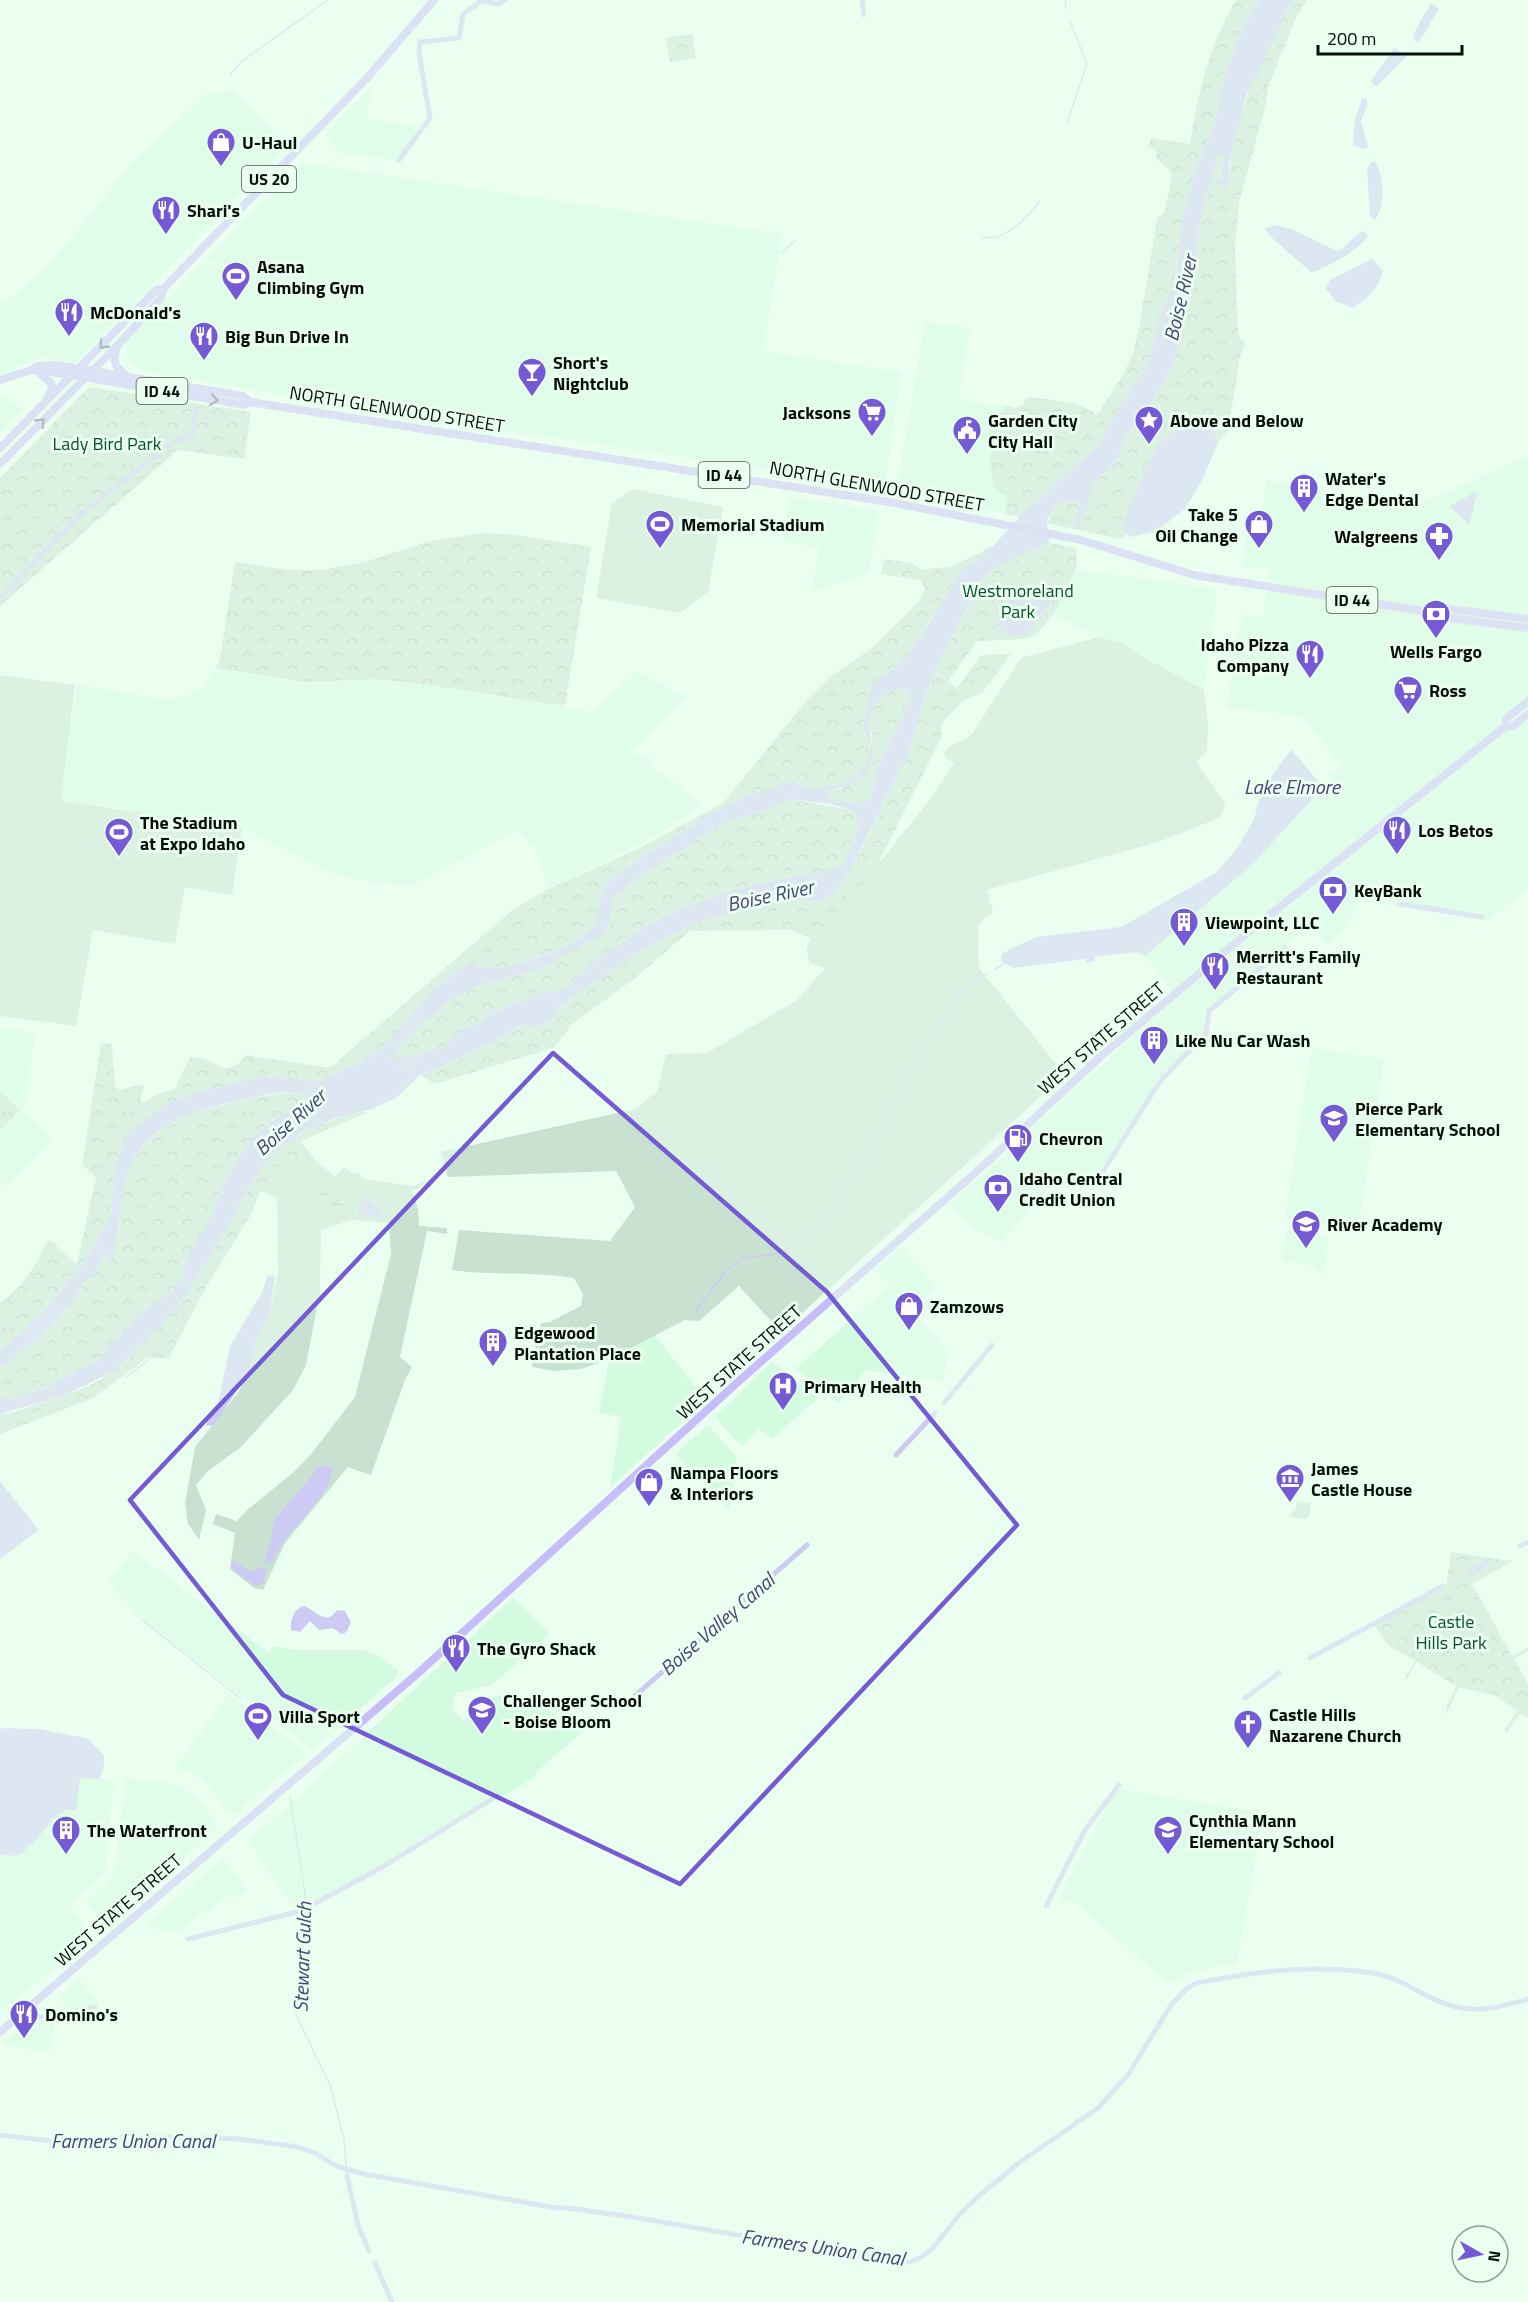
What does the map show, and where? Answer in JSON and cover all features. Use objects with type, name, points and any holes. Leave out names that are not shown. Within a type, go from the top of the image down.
[{"type":"main road","name":"US 20","points":[[0,448],[156,291],[163,289],[360,85],[434,0]]},
{"type":"main road","name":"US 20","points":[[0,464],[118,345],[161,298],[163,289]]},
{"type":"main road","points":[[118,345],[113,358],[114,363],[129,378]]},
{"type":"main road","name":"NORTH GLENWOOD STREET","points":[[35,371],[36,366],[46,364],[80,368],[243,396],[250,402],[831,492],[1081,540],[1194,575],[1423,611],[1433,616],[1528,628]]},
{"type":"main road","points":[[35,371],[51,383],[52,388],[44,405]]},
{"type":"main road","name":"NORTH GLENWOOD STREET","points":[[0,381],[35,371],[73,375],[244,405],[250,402]]},
{"type":"main road","name":"NORTH GLENWOOD STREET","points":[[1423,611],[1433,608],[1528,619]]},
{"type":"main road","name":"WEST STATE STREET","points":[[1506,726],[1506,719],[1528,701]]},
{"type":"main road","name":"WEST STATE STREET","points":[[0,2031],[416,1675],[739,1381],[978,1171],[1092,1064],[1246,934],[1506,726],[1513,726],[1528,714]]},
{"type":"highlighted area","points":[[553,1053],[827,1292],[1017,1525],[680,1884],[283,1695],[130,1500]]},
{"type":"shaded area","points":[[372,86],[366,119],[419,126],[401,161],[340,153],[325,135]]},
{"type":"shaded area","points":[[232,89],[287,146],[77,361],[74,363],[43,357],[0,374],[0,302],[13,297],[52,262],[133,162],[207,94]]},
{"type":"shaded area","points":[[302,163],[782,234],[763,351],[902,372],[884,487],[393,414],[142,371],[127,357],[125,343],[202,262],[295,277],[204,260]]},
{"type":"shaded area","points":[[925,321],[970,328],[958,400],[1007,405],[990,429],[988,436],[991,443],[990,459],[1007,496],[1005,514],[899,493],[897,486]]},
{"type":"shaded area","points":[[0,394],[23,409],[0,434]]},
{"type":"shaded area","points":[[1528,456],[1528,889],[1488,920],[1357,900],[1354,913],[1345,929],[1328,945],[1311,925],[1204,1014],[1207,1017],[1206,1032],[1162,1075],[1089,1188],[1046,1181],[1044,1193],[1001,1243],[990,1235],[974,1230],[951,1203],[1178,996],[1145,956],[1253,864],[1342,766],[1302,716],[1227,708],[1242,614],[1263,618],[1270,570],[1242,566],[1250,508],[1262,510],[1267,480],[1351,495],[1426,501]]},
{"type":"shaded area","points":[[790,497],[878,510],[869,572],[812,593],[819,547],[783,541]]},
{"type":"shaded area","points":[[1076,570],[1217,588],[1204,690],[1122,643],[1099,637],[1053,615]]},
{"type":"shaded area","points":[[216,668],[304,682],[374,679],[422,684],[592,712],[637,671],[686,697],[632,752],[653,760],[649,768],[666,776],[702,805],[654,837],[549,889],[537,852],[519,830],[408,887],[337,876],[242,828],[61,801],[77,685],[162,699],[176,698],[189,695],[203,687]]},
{"type":"shaded area","points":[[0,1027],[35,1033],[24,1112],[53,1139],[7,1186],[0,1180]]},
{"type":"shaded area","name":"Pierce Park Elementary School","points":[[1312,1048],[1384,1059],[1358,1230],[1285,1218]]},
{"type":"shaded area","name":"River Academy","points":[[1287,1230],[1329,1237],[1323,1276],[1310,1265],[1282,1261]]},
{"type":"shaded area","points":[[901,1247],[936,1286],[911,1309],[948,1352],[943,1382],[866,1370],[838,1403],[808,1380],[797,1368],[889,1286],[876,1270]]},
{"type":"shaded area","points":[[654,1334],[706,1400],[610,1488],[621,1417],[599,1413],[609,1359]]},
{"type":"shaded area","points":[[772,1362],[818,1398],[772,1439],[759,1429],[742,1446],[716,1416]]},
{"type":"shaded area","points":[[706,1426],[710,1427],[737,1457],[729,1509],[676,1454]]},
{"type":"shaded area","points":[[133,1551],[269,1653],[272,1646],[292,1650],[365,1650],[398,1670],[397,1676],[313,1750],[143,1622],[108,1582]]},
{"type":"shaded area","points":[[513,1598],[549,1634],[492,1685],[455,1693],[452,1708],[464,1722],[496,1695],[552,1703],[547,1708],[556,1717],[581,1721],[586,1729],[536,1772],[534,1778],[376,1869],[296,1911],[248,1840],[294,1801]]},
{"type":"shaded area","points":[[229,1694],[307,1753],[236,1813],[229,1811],[204,1782],[175,1767]]},
{"type":"shaded area","points":[[80,1778],[114,1780],[105,1871],[69,1906],[89,1930],[89,1935],[86,1942],[4,2009],[0,2005],[0,1855],[12,1857],[29,1844],[32,1845],[54,1818],[68,1809]]},
{"type":"shaded area","points":[[126,1778],[171,1783],[183,1788],[202,1803],[216,1822],[216,1830],[112,1919],[105,1919],[87,1904],[86,1900],[106,1883],[115,1868]]},
{"type":"shaded area","name":"Cynthia Mann Elementary School","points":[[1116,1788],[1263,1813],[1237,1963],[1193,1972],[1169,1984],[1076,1903],[1059,1899]]},
{"type":"shaded area","points":[[223,1858],[248,1890],[233,1899],[229,1895],[209,1911],[200,1913],[180,1932],[143,1927]]},
{"type":"shaded area","points":[[79,1979],[99,2003],[68,2009],[58,1997]]},
{"type":"shaded area","points":[[56,2018],[50,2052],[6,2045],[4,2041],[28,2022]]},
{"type":"green space","points":[[1236,0],[1260,0],[1244,23],[1220,90],[1216,120],[1196,168],[1182,219],[1175,285],[1161,311],[1149,362],[1098,446],[1019,517],[1005,514],[1007,496],[994,488],[990,459],[991,443],[988,436],[990,429],[1007,405],[1013,408],[1021,406],[1028,397],[1046,399],[1081,406],[1097,415],[1123,375],[1133,353],[1157,218],[1164,213],[1172,177],[1170,170],[1156,159],[1156,150],[1148,146],[1152,138],[1190,144],[1206,70],[1218,35]]},
{"type":"green space","points":[[1292,0],[1307,0],[1297,15],[1268,87],[1266,104],[1239,203],[1235,247],[1238,334],[1245,342],[1240,357],[1228,431],[1219,441],[1207,425],[1180,428],[1159,442],[1143,473],[1123,528],[1127,534],[1120,539],[1047,523],[1057,503],[1080,500],[1074,524],[1088,507],[1092,485],[1119,457],[1124,437],[1145,415],[1158,393],[1184,319],[1194,277],[1199,227],[1218,154],[1222,153],[1223,156],[1220,186],[1228,189],[1235,139],[1249,91]]},
{"type":"green space","points":[[692,34],[696,58],[670,62],[666,38]]},
{"type":"green space","name":"Lady Bird Park","points":[[89,387],[251,412],[244,459],[178,450],[0,606],[0,478]]},
{"type":"green space","name":"Memorial Stadium","points":[[633,489],[723,507],[708,592],[680,613],[596,598],[612,503]]},
{"type":"green space","points":[[482,533],[517,535],[591,547],[565,706],[422,684],[374,679],[304,682],[216,668],[220,659],[235,562],[288,570],[319,570],[365,562],[426,542]]},
{"type":"green space","name":"Westmoreland Park","points":[[1049,543],[1077,548],[1076,570],[1053,615],[1036,635],[1024,639],[977,641],[948,681],[957,688],[981,655],[1011,654],[983,692],[963,701],[942,723],[941,738],[878,864],[835,918],[810,938],[790,930],[690,931],[630,982],[572,1024],[555,1047],[435,1084],[420,1075],[490,1044],[523,1024],[550,1021],[561,1005],[633,956],[681,929],[711,918],[742,911],[766,901],[819,900],[851,868],[863,846],[909,753],[926,695],[939,661],[983,580],[998,566]]},
{"type":"green space","points":[[988,547],[992,548],[983,557],[969,565],[900,663],[871,686],[863,726],[870,743],[868,762],[857,775],[841,785],[816,788],[788,782],[703,819],[643,856],[603,886],[595,923],[579,939],[550,953],[505,967],[487,968],[466,964],[432,991],[384,1046],[358,1064],[321,1081],[263,1076],[191,1094],[115,1166],[111,1216],[87,1258],[47,1307],[0,1352],[0,1303],[15,1291],[27,1276],[47,1242],[50,1240],[77,1264],[96,1177],[82,1165],[101,1043],[112,1044],[115,1086],[119,1090],[142,1084],[144,1086],[140,1099],[144,1103],[156,1095],[175,1089],[190,1057],[205,1059],[225,1068],[234,1067],[246,1055],[330,1068],[510,912],[544,891],[638,849],[723,803],[807,700],[830,677],[872,648],[922,597],[925,589],[920,580],[881,574],[884,559],[912,563],[921,569],[949,567]]},
{"type":"green space","points":[[1099,637],[1122,643],[1204,690],[1208,722],[1207,750],[1196,762],[1226,805],[1219,818],[1161,841],[987,890],[993,912],[985,917],[978,926],[979,968],[1061,1070],[1061,1078],[781,1332],[739,1286],[699,1321],[685,1320],[609,1359],[581,1369],[554,1371],[532,1367],[541,1323],[550,1322],[581,1306],[583,1294],[574,1278],[452,1270],[459,1230],[610,1241],[635,1207],[616,1171],[448,1177],[441,1152],[635,1109],[657,1091],[666,1054],[707,1053],[797,1000],[825,968],[810,963],[806,950],[810,938],[835,918],[932,797],[954,763],[945,758],[944,753],[949,747],[972,734],[1021,658]]},
{"type":"green space","name":"The Stadium at Expo Idaho","points":[[0,675],[75,685],[61,801],[242,828],[232,895],[185,887],[175,944],[93,930],[76,1026],[0,1016]]},
{"type":"green space","points":[[907,688],[911,694],[909,702],[877,769],[871,796],[864,801],[853,803],[827,795],[828,792],[841,788],[867,771],[872,745],[869,728],[871,713],[886,695],[892,691]]},
{"type":"green space","points":[[791,799],[852,810],[858,823],[844,863],[822,872],[763,882],[717,895],[680,909],[643,928],[586,968],[571,985],[551,993],[541,993],[493,1012],[480,1024],[461,1029],[449,1043],[421,1056],[422,1060],[407,1066],[390,1067],[388,1063],[406,1038],[452,999],[479,986],[539,969],[606,933],[612,913],[611,900],[640,876],[728,821],[764,811]]},
{"type":"green space","points":[[0,1090],[20,1110],[0,1131]]},
{"type":"green space","points":[[288,1092],[307,1096],[308,1101],[271,1122],[251,1138],[222,1185],[213,1213],[185,1273],[171,1291],[132,1321],[96,1362],[40,1391],[27,1393],[16,1399],[0,1397],[0,1367],[39,1336],[76,1298],[82,1285],[96,1272],[104,1254],[108,1255],[109,1265],[118,1234],[121,1205],[129,1170],[140,1150],[155,1134],[196,1112]]},
{"type":"green space","points":[[361,1112],[366,1113],[301,1141],[317,1162],[284,1168],[261,1190],[249,1218],[209,1282],[168,1359],[148,1357],[93,1398],[0,1434],[0,1414],[11,1413],[77,1391],[102,1379],[119,1367],[162,1322],[196,1278],[253,1182],[273,1156],[303,1133]]},
{"type":"green space","points":[[288,1145],[335,1176],[344,1167],[352,1173],[358,1172],[363,1179],[414,1186],[435,1177],[436,1180],[412,1191],[418,1209],[419,1226],[447,1228],[447,1234],[427,1231],[400,1357],[412,1367],[405,1380],[371,1475],[348,1467],[285,1543],[263,1590],[254,1588],[230,1569],[235,1533],[213,1524],[216,1514],[237,1521],[296,1470],[355,1397],[391,1254],[389,1223],[351,1220],[321,1230],[320,1291],[306,1365],[293,1390],[241,1447],[207,1472],[196,1485],[206,1510],[199,1540],[188,1524],[185,1503],[195,1447],[237,1394],[250,1372],[256,1341],[270,1312],[278,1273],[277,1198],[252,1186]]},
{"type":"green space","points":[[328,1186],[342,1189],[352,1196],[353,1212],[338,1211],[325,1203],[321,1194]]},
{"type":"green space","points":[[1297,1501],[1311,1503],[1309,1516],[1306,1519],[1291,1517]]},
{"type":"green space","name":"Castle Hills Park","points":[[1451,1552],[1513,1561],[1472,1584],[1512,1656],[1528,1647],[1528,1651],[1514,1659],[1528,1684],[1528,1718],[1521,1713],[1506,1733],[1504,1731],[1517,1711],[1496,1696],[1459,1687],[1446,1715],[1446,1709],[1456,1686],[1417,1662],[1406,1680],[1404,1679],[1415,1661],[1386,1644],[1375,1625],[1446,1585]]},
{"type":"water","points":[[1260,0],[1292,0],[1246,96],[1229,164],[1228,190],[1220,186],[1223,156],[1222,153],[1218,154],[1199,227],[1194,277],[1175,361],[1145,415],[1124,437],[1119,457],[1092,485],[1088,507],[1077,528],[1074,524],[1080,501],[1057,503],[1047,520],[1049,543],[998,566],[982,580],[939,661],[926,694],[909,753],[851,868],[832,894],[819,900],[766,901],[742,911],[711,918],[681,929],[633,956],[561,1005],[550,1021],[535,1027],[523,1024],[490,1044],[420,1075],[396,1098],[372,1109],[333,1119],[301,1133],[273,1155],[254,1179],[188,1291],[163,1323],[115,1371],[63,1396],[0,1414],[0,1397],[16,1399],[27,1393],[40,1391],[96,1362],[132,1321],[171,1291],[185,1273],[184,1265],[213,1213],[222,1185],[251,1138],[271,1122],[308,1101],[306,1096],[284,1092],[222,1104],[185,1116],[153,1136],[141,1148],[127,1176],[110,1266],[108,1255],[104,1254],[96,1272],[82,1285],[76,1298],[39,1336],[0,1367],[0,1352],[47,1307],[87,1258],[111,1216],[115,1166],[127,1134],[163,1106],[191,1094],[263,1076],[321,1081],[358,1064],[384,1046],[432,991],[466,964],[487,968],[505,967],[550,953],[579,939],[595,923],[603,886],[643,856],[703,819],[749,796],[788,782],[816,788],[841,785],[857,775],[868,762],[870,743],[863,726],[871,686],[900,663],[918,640],[961,572],[983,557],[1022,514],[1098,446],[1115,414],[1149,362],[1161,311],[1175,285],[1182,219],[1196,168],[1216,120],[1220,90],[1244,23]],"holes":[[[907,688],[911,694],[909,702],[877,769],[871,796],[864,801],[853,803],[827,795],[828,792],[855,782],[864,775],[872,758],[869,728],[871,713],[886,695],[892,691]],[[791,799],[830,804],[852,810],[858,823],[844,863],[822,872],[763,882],[717,895],[680,909],[643,928],[586,968],[571,985],[551,993],[541,993],[493,1012],[480,1024],[461,1029],[449,1043],[421,1056],[422,1061],[399,1067],[391,1067],[388,1063],[406,1038],[452,999],[479,986],[539,969],[606,933],[612,912],[611,900],[640,876],[728,821],[764,811]]]},
{"type":"water","points":[[1431,3],[1439,9],[1419,42],[1415,41],[1413,35]]},
{"type":"water","points":[[1394,48],[1408,55],[1377,86],[1374,86],[1371,81]]},
{"type":"water","points":[[1362,98],[1367,99],[1367,106],[1361,121],[1368,148],[1362,149],[1353,145],[1355,120]]},
{"type":"water","points":[[1375,161],[1382,182],[1382,199],[1375,220],[1370,217],[1367,169]]},
{"type":"water","points":[[1274,225],[1292,229],[1337,251],[1363,231],[1369,235],[1350,253],[1312,273],[1274,240],[1265,229]]},
{"type":"water","points":[[1372,259],[1383,270],[1379,283],[1372,292],[1352,308],[1337,302],[1325,288],[1330,280]]},
{"type":"water","points":[[1207,425],[1219,441],[1201,482],[1185,509],[1155,532],[1130,537],[1122,528],[1143,473],[1159,442],[1180,428]]},
{"type":"water","points":[[1475,492],[1477,494],[1469,525],[1450,506]]},
{"type":"water","points":[[1048,582],[1059,585],[1045,612],[1026,635],[1010,635],[997,626],[998,611],[1003,606],[1027,589]]},
{"type":"water","name":"Lake Elmore","points":[[1291,749],[1323,787],[1253,864],[1145,956],[1136,952],[1095,957],[1095,961],[1087,963],[1085,959],[1013,968],[1001,961],[1001,955],[1010,949],[1037,937],[1121,927],[1217,872],[1236,850],[1254,819],[1262,790]]},
{"type":"water","points":[[362,1196],[373,1203],[385,1218],[360,1214],[358,1211]]},
{"type":"water","points":[[268,1275],[275,1276],[270,1312],[256,1341],[250,1371],[214,1425],[206,1426],[208,1415],[218,1402],[230,1346],[262,1292]]},
{"type":"water","points":[[320,1466],[332,1466],[327,1486],[282,1543],[273,1562],[265,1564],[275,1519]]},
{"type":"water","points":[[0,1481],[39,1530],[0,1559]]},
{"type":"water","points":[[233,1560],[249,1571],[257,1570],[262,1566],[267,1568],[263,1583],[255,1586],[236,1572],[231,1566]]},
{"type":"water","points":[[304,1606],[325,1617],[333,1615],[337,1610],[345,1611],[351,1622],[348,1630],[341,1634],[333,1628],[319,1630],[310,1621],[300,1632],[291,1630],[293,1615]]},
{"type":"water","points":[[0,1728],[38,1729],[88,1739],[104,1755],[99,1779],[80,1778],[76,1811],[68,1809],[54,1818],[32,1845],[29,1844],[23,1852],[13,1856],[0,1855]]},
{"type":"waterway","points":[[230,75],[242,61],[328,0]]},
{"type":"waterway","points":[[399,160],[430,118],[419,53],[420,42],[459,38],[463,14],[481,1],[498,4],[505,0]]},
{"type":"waterway","points":[[862,0],[864,15]]},
{"type":"waterway","points":[[1065,9],[1066,0]]},
{"type":"waterway","points":[[1067,123],[1087,64],[1070,21]]},
{"type":"waterway","points":[[982,238],[997,237],[1008,232],[1039,202]]},
{"type":"waterway","points":[[781,252],[796,240]]},
{"type":"waterway","points":[[0,598],[82,513],[173,442],[192,435],[197,408]]},
{"type":"waterway","name":"Boise Valley Canal","points":[[1400,904],[1482,917]]},
{"type":"waterway","name":"Boise Valley Canal","points":[[1093,1187],[1161,1080],[1206,1034],[1209,1011],[1285,948]]},
{"type":"waterway","points":[[994,970],[1005,963]]},
{"type":"waterway","points":[[695,1312],[727,1270],[744,1258],[781,1253],[808,1234],[839,1205],[845,1190],[859,1172],[959,992],[987,974]]},
{"type":"waterway","name":"Boise River","points":[[377,1066],[432,1056]]},
{"type":"waterway","name":"Stewart Gulch","points":[[167,1337],[186,1314],[177,1302]]},
{"type":"waterway","name":"Stewart Gulch","points":[[126,1377],[152,1357],[166,1339]]},
{"type":"waterway","name":"Boise Valley Canal","points":[[944,1403],[992,1345]]},
{"type":"waterway","name":"Boise Valley Canal","points":[[896,1455],[935,1413]]},
{"type":"waterway","points":[[1520,1546],[1526,1543]]},
{"type":"waterway","name":"Boise Valley Canal","points":[[627,1703],[807,1545]]},
{"type":"waterway","points":[[1468,1573],[1486,1563]]},
{"type":"waterway","points":[[1310,1658],[1443,1586]]},
{"type":"waterway","name":"Stewart Gulch","points":[[142,1620],[241,1699]]},
{"type":"waterway","points":[[1245,1698],[1279,1673]]},
{"type":"waterway","points":[[1046,1906],[1085,1830],[1119,1785]]},
{"type":"waterway","name":"Boise Valley Canal","points":[[312,1905],[381,1868],[497,1796]]},
{"type":"waterway","name":"Stewart Gulch","points":[[290,1797],[306,1900],[303,1919],[303,1957],[296,2015],[330,2085],[344,2139],[347,2176]]},
{"type":"waterway","name":"Boise Valley Canal","points":[[188,1939],[301,1911]]},
{"type":"waterway","name":"Farmers Union Canal","points":[[0,2135],[69,2143],[95,2143],[117,2138],[239,2139],[298,2147],[317,2154],[336,2166],[364,2174],[557,2208],[626,2216],[897,2262],[909,2262],[931,2250],[961,2213],[1020,2162],[1098,2108],[1128,2075],[1171,2005],[1187,1988],[1197,1983],[1284,1970],[1350,1970],[1387,1976],[1438,2001],[1463,2008],[1487,2009],[1528,1999]]},
{"type":"waterway","name":"Boise Valley Canal","points":[[40,2017],[95,2007]]},
{"type":"waterway","name":"Stewart Gulch","points":[[347,2176],[358,2225],[369,2251]]},
{"type":"waterway","name":"Stewart Gulch","points":[[375,2263],[392,2302]]},
{"type":"place","name":"U-Haul","points":[[221,168]]},
{"type":"place","name":"Shari's","points":[[166,236]]},
{"type":"place","name":"Asana Climbing Gym","points":[[236,302]]},
{"type":"place","name":"McDonald's","points":[[69,338]]},
{"type":"place","name":"Big Bun Drive In","points":[[204,362]]},
{"type":"place","name":"Short's Nightclub","points":[[532,398]]},
{"type":"place","name":"Jacksons","points":[[872,438]]},
{"type":"place","name":"Above and Below","points":[[1149,446]]},
{"type":"place","name":"Garden City City Hall","points":[[967,456]]},
{"type":"place","name":"Water's Edge Dental","points":[[1304,514]]},
{"type":"place","name":"Memorial Stadium","points":[[660,550]]},
{"type":"place","name":"Take 5 Oil Change","points":[[1259,550]]},
{"type":"place","name":"Walgreens","points":[[1439,562]]},
{"type":"place","name":"Wells Fargo","points":[[1436,640]]},
{"type":"place","name":"Idaho Pizza Company","points":[[1310,680]]},
{"type":"place","name":"Ross","points":[[1408,716]]},
{"type":"place","name":"Los Betos","points":[[1397,856]]},
{"type":"place","name":"The Stadium at Expo Idaho","points":[[119,858]]},
{"type":"place","name":"KeyBank","points":[[1333,916]]},
{"type":"place","name":"Viewpoint, LLC","points":[[1184,948]]},
{"type":"place","name":"Merritt's Family Restaurant","points":[[1215,992]]},
{"type":"place","name":"Like Nu Car Wash","points":[[1154,1066]]},
{"type":"place","name":"Pierce Park Elementary School","points":[[1334,1144]]},
{"type":"place","name":"Chevron","points":[[1018,1164]]},
{"type":"place","name":"Idaho Central Credit Union","points":[[998,1214]]},
{"type":"place","name":"River Academy","points":[[1306,1250]]},
{"type":"place","name":"Zamzows","points":[[909,1332]]},
{"type":"place","name":"Edgewood Plantation Place","points":[[493,1368]]},
{"type":"place","name":"Primary Health","points":[[783,1412]]},
{"type":"place","name":"James Castle House","points":[[1290,1504]]},
{"type":"place","name":"Nampa Floors & Interiors","points":[[649,1508]]},
{"type":"place","name":"The Gyro Shack","points":[[456,1674]]},
{"type":"place","name":"Challenger School - Boise Bloom","points":[[482,1736]]},
{"type":"place","name":"Villa Sport","points":[[258,1742]]},
{"type":"place","name":"Castle Hills Nazarene Church","points":[[1248,1750]]},
{"type":"place","name":"The Waterfront","points":[[66,1856]]},
{"type":"place","name":"Cynthia Mann Elementary School","points":[[1168,1856]]},
{"type":"place","name":"Domino's","points":[[24,2040]]}]
